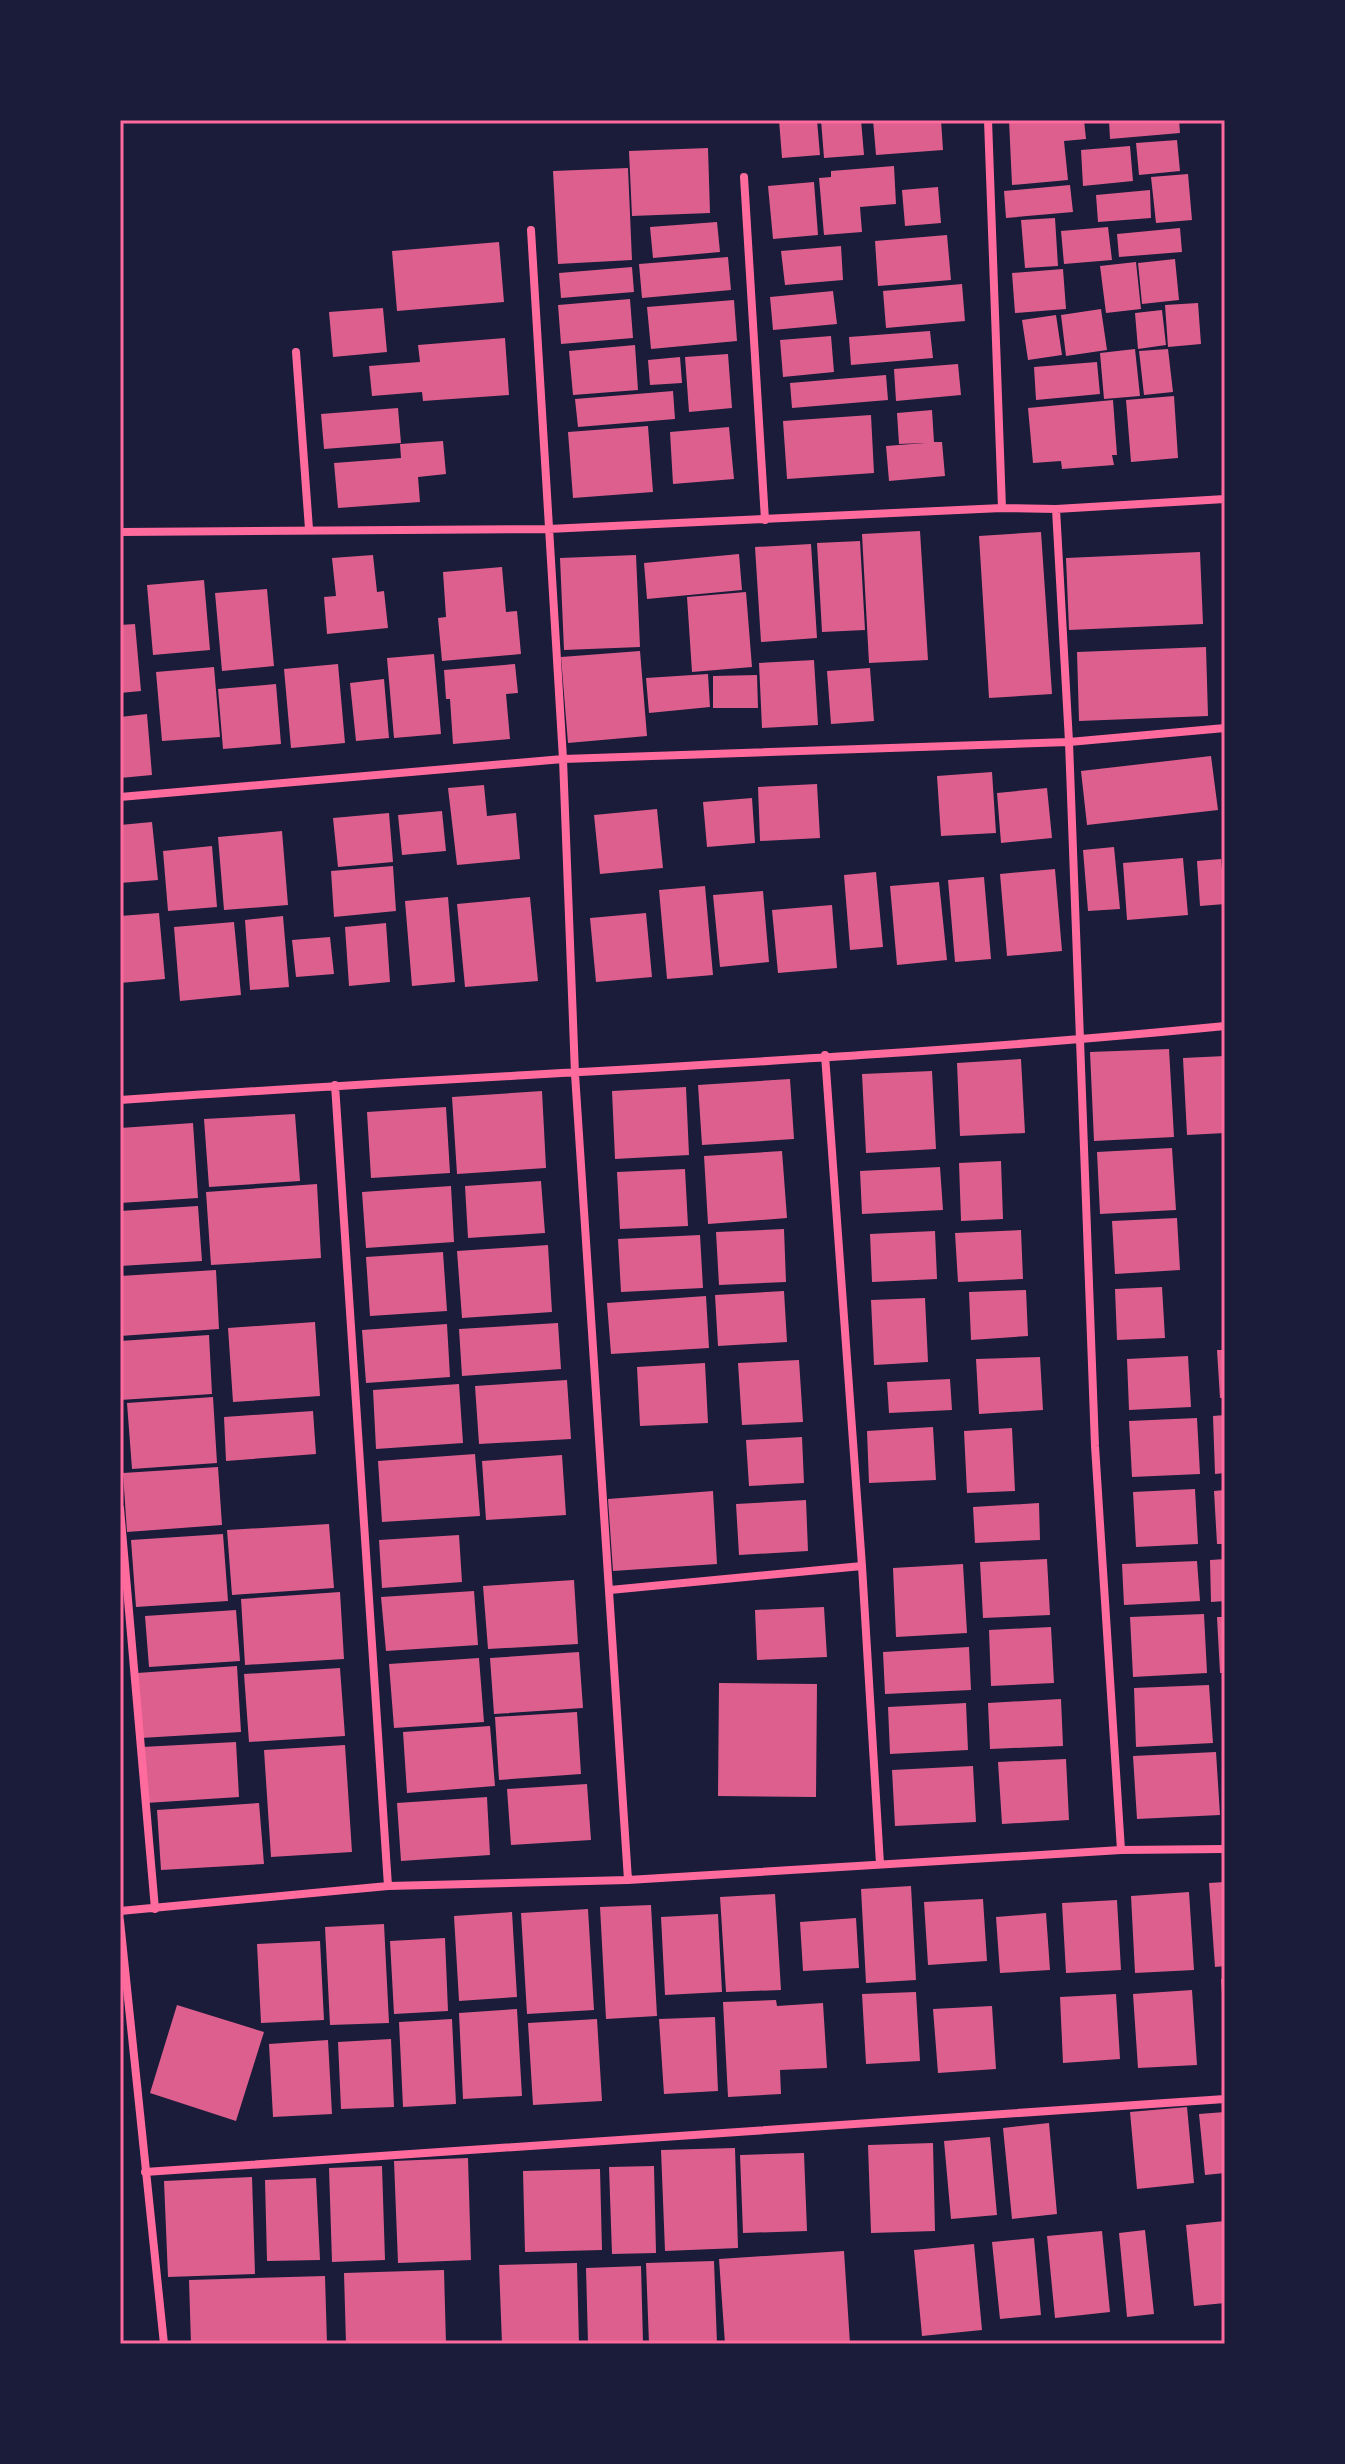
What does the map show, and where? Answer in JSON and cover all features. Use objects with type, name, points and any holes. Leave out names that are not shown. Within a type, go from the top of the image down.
[{"type":"street","points":[[988,120],[1002,508]]},
{"type":"street","points":[[744,177],[765,520]]},
{"type":"street","points":[[531,230],[563,759],[575,1074],[628,1880]]},
{"type":"street","points":[[296,352],[309,529]]},
{"type":"street","points":[[120,532],[548,529],[1002,508],[1056,509],[1225,499]]},
{"type":"street","points":[[1056,509],[1069,742],[1095,1446],[1121,1850]]},
{"type":"street","points":[[120,797],[563,759],[1069,742],[1225,728]]},
{"type":"street","points":[[120,1100],[335,1085],[575,1074],[1081,1040],[1225,1026]]},
{"type":"street","points":[[825,1055],[880,1864]]},
{"type":"street","points":[[335,1085],[388,1886]]},
{"type":"street","points":[[120,1508],[155,1909]]},
{"type":"street","points":[[610,1590],[862,1566]]},
{"type":"street","points":[[120,1911],[388,1886],[628,1880],[1121,1850],[1225,1849]]},
{"type":"street","points":[[120,1921],[164,2344]]},
{"type":"street","points":[[145,2172],[1225,2099]]},
{"type":"building","points":[[779,120],[817,120],[820,155],[782,158]]},
{"type":"building","points":[[821,120],[861,120],[864,155],[824,158]]},
{"type":"building","points":[[873,120],[941,120],[943,150],[876,155]]},
{"type":"building","points":[[1009,120],[1084,120],[1086,139],[1064,141],[1068,180],[1012,185]]},
{"type":"building","points":[[1109,120],[1179,120],[1180,133],[1110,139]]},
{"type":"building","points":[[1177,140],[1180,171],[1139,175],[1136,143]]},
{"type":"building","points":[[1130,146],[1133,181],[1083,186],[1081,150]]},
{"type":"building","points":[[708,148],[710,213],[632,216],[629,151]]},
{"type":"building","points":[[894,166],[896,204],[860,207],[862,232],[824,235],[819,178],[831,177],[831,171]]},
{"type":"building","points":[[628,168],[632,260],[558,264],[553,171]]},
{"type":"building","points":[[1188,174],[1192,220],[1156,223],[1151,177]]},
{"type":"building","points":[[814,182],[818,235],[773,239],[768,186]]},
{"type":"building","points":[[1070,185],[1073,212],[1006,218],[1004,191]]},
{"type":"building","points":[[938,187],[941,223],[905,226],[902,190]]},
{"type":"building","points":[[1150,190],[1151,218],[1098,222],[1096,195]]},
{"type":"building","points":[[1055,218],[1058,266],[1025,268],[1021,220]]},
{"type":"building","points":[[717,222],[720,252],[653,258],[650,227]]},
{"type":"building","points":[[1108,227],[1112,260],[1064,264],[1061,231]]},
{"type":"building","points":[[1180,228],[1182,252],[1119,257],[1117,234]]},
{"type":"building","points":[[947,235],[951,280],[878,286],[875,241]]},
{"type":"building","points":[[499,242],[504,302],[397,311],[392,251]]},
{"type":"building","points":[[841,246],[843,280],[785,285],[781,251]]},
{"type":"building","points":[[728,257],[731,290],[642,298],[639,264]]},
{"type":"building","points":[[1175,259],[1179,300],[1142,304],[1138,263]]},
{"type":"building","points":[[1136,262],[1141,309],[1106,313],[1100,266]]},
{"type":"building","points":[[632,267],[634,292],[561,298],[559,273]]},
{"type":"building","points":[[1063,269],[1066,309],[1015,313],[1012,273]]},
{"type":"building","points":[[962,284],[965,321],[886,328],[883,291]]},
{"type":"building","points":[[833,291],[837,324],[773,330],[770,297]]},
{"type":"building","points":[[630,299],[633,338],[561,344],[558,305]]},
{"type":"building","points":[[734,300],[737,341],[651,349],[647,307]]},
{"type":"building","points":[[1198,303],[1201,344],[1168,347],[1165,305]]},
{"type":"building","points":[[383,308],[387,352],[333,357],[329,312]]},
{"type":"building","points":[[1101,309],[1107,350],[1066,356],[1061,315]]},
{"type":"building","points":[[1162,310],[1166,345],[1138,349],[1135,313]]},
{"type":"building","points":[[1056,315],[1062,355],[1028,360],[1022,320]]},
{"type":"building","points":[[930,331],[933,358],[851,365],[849,337]]},
{"type":"building","points":[[831,336],[834,372],[783,377],[780,340]]},
{"type":"building","points":[[505,338],[509,395],[423,401],[422,392],[372,396],[369,366],[420,362],[418,345]]},
{"type":"building","points":[[635,345],[638,390],[573,395],[569,351]]},
{"type":"building","points":[[1135,349],[1140,396],[1104,399],[1100,353]]},
{"type":"building","points":[[1168,349],[1173,392],[1144,395],[1139,351]]},
{"type":"building","points":[[728,354],[732,408],[689,412],[685,357]]},
{"type":"building","points":[[680,357],[682,383],[650,385],[648,360]]},
{"type":"building","points":[[1097,362],[1100,394],[1036,400],[1034,367]]},
{"type":"building","points":[[958,364],[961,395],[896,401],[894,369]]},
{"type":"building","points":[[886,375],[888,400],[792,408],[790,383]]},
{"type":"building","points":[[673,391],[675,419],[578,427],[575,399]]},
{"type":"building","points":[[1174,396],[1178,458],[1131,462],[1126,400]]},
{"type":"building","points":[[1113,400],[1117,455],[1112,455],[1114,465],[1062,469],[1061,461],[1033,463],[1028,408]]},
{"type":"building","points":[[398,408],[401,443],[324,449],[321,414]]},
{"type":"building","points":[[932,410],[934,442],[942,442],[945,476],[889,481],[886,446],[925,443],[899,444],[897,413]]},
{"type":"building","points":[[871,415],[874,473],[787,479],[783,421]]},
{"type":"building","points":[[648,426],[653,492],[573,498],[568,432]]},
{"type":"building","points":[[729,427],[734,479],[673,484],[670,432]]},
{"type":"building","points":[[443,441],[446,474],[418,477],[420,502],[338,508],[334,463],[401,458],[400,444]]},
{"type":"building","points":[[920,531],[928,660],[869,663],[862,534]]},
{"type":"building","points":[[1041,532],[1052,694],[989,698],[979,536]]},
{"type":"building","points":[[860,541],[865,630],[822,632],[817,543]]},
{"type":"building","points":[[811,544],[817,638],[761,642],[755,547]]},
{"type":"building","points":[[1200,552],[1203,624],[1069,630],[1066,558]]},
{"type":"building","points":[[739,554],[742,590],[647,599],[644,563]]},
{"type":"building","points":[[373,555],[377,592],[384,591],[388,628],[327,634],[324,597],[336,596],[332,558]]},
{"type":"building","points":[[636,555],[640,647],[564,650],[560,558]]},
{"type":"building","points":[[502,567],[506,612],[517,611],[521,654],[442,661],[438,618],[446,617],[443,572]]},
{"type":"building","points":[[204,580],[210,650],[153,655],[147,585]]},
{"type":"building","points":[[267,589],[274,666],[222,671],[215,593]]},
{"type":"building","points":[[746,592],[752,667],[692,672],[687,597]]},
{"type":"building","points":[[135,624],[141,691],[120,693],[120,625]]},
{"type":"building","points":[[1206,647],[1208,716],[1079,721],[1077,652]]},
{"type":"building","points":[[640,651],[647,736],[568,743],[561,657]]},
{"type":"building","points":[[434,654],[441,734],[394,738],[387,658]]},
{"type":"building","points":[[814,660],[818,725],[762,728],[759,663]]},
{"type":"building","points":[[338,664],[345,743],[291,748],[284,669]]},
{"type":"building","points":[[515,664],[518,693],[506,694],[510,739],[453,744],[450,699],[446,699],[444,670]]},
{"type":"building","points":[[214,667],[220,737],[162,741],[156,672]]},
{"type":"building","points":[[870,668],[874,721],[831,724],[827,671]]},
{"type":"building","points":[[708,674],[710,707],[649,713],[646,678]]},
{"type":"building","points":[[757,675],[758,708],[713,708],[713,676]]},
{"type":"building","points":[[384,679],[389,738],[356,741],[350,683]]},
{"type":"building","points":[[276,684],[281,744],[223,749],[218,689]]},
{"type":"building","points":[[147,714],[152,775],[120,778],[120,717]]},
{"type":"building","points":[[1211,756],[1218,810],[1087,825],[1081,771]]},
{"type":"building","points":[[992,772],[996,833],[941,836],[937,776]]},
{"type":"building","points":[[817,784],[820,838],[760,841],[758,787]]},
{"type":"building","points":[[484,785],[487,816],[516,813],[520,859],[457,865],[448,788]]},
{"type":"building","points":[[1047,788],[1052,838],[1001,843],[997,793]]},
{"type":"building","points":[[752,798],[755,843],[707,847],[703,802]]},
{"type":"building","points":[[657,809],[663,868],[600,874],[594,815]]},
{"type":"building","points":[[442,811],[446,851],[402,855],[398,815]]},
{"type":"building","points":[[389,813],[393,862],[338,867],[333,818]]},
{"type":"building","points":[[152,822],[158,880],[120,883],[120,825]]},
{"type":"building","points":[[282,831],[288,905],[224,910],[218,837]]},
{"type":"building","points":[[212,846],[217,907],[168,911],[163,851]]},
{"type":"building","points":[[1114,847],[1120,909],[1088,911],[1083,850]]},
{"type":"building","points":[[1183,858],[1188,915],[1127,920],[1123,863]]},
{"type":"building","points":[[1221,859],[1225,904],[1200,906],[1197,861]]},
{"type":"building","points":[[393,866],[396,911],[334,917],[331,871]]},
{"type":"building","points":[[1055,869],[1062,951],[1007,956],[1000,874]]},
{"type":"building","points":[[876,872],[883,947],[850,950],[844,875]]},
{"type":"building","points":[[984,877],[991,959],[955,962],[948,880]]},
{"type":"building","points":[[939,882],[947,960],[897,965],[890,886]]},
{"type":"building","points":[[705,886],[713,975],[667,979],[659,890]]},
{"type":"building","points":[[763,891],[769,962],[720,967],[713,895]]},
{"type":"building","points":[[448,897],[455,982],[412,986],[405,901]]},
{"type":"building","points":[[530,897],[538,981],[465,987],[457,904]]},
{"type":"building","points":[[832,905],[837,968],[778,973],[772,910]]},
{"type":"building","points":[[159,913],[165,979],[120,983],[120,916]]},
{"type":"building","points":[[646,913],[652,977],[596,982],[590,918]]},
{"type":"building","points":[[283,916],[289,987],[250,990],[245,920]]},
{"type":"building","points":[[234,922],[241,995],[180,1001],[174,927]]},
{"type":"building","points":[[386,923],[390,982],[349,986],[345,927]]},
{"type":"building","points":[[330,937],[334,974],[296,977],[292,940]]},
{"type":"building","points":[[1169,1049],[1174,1137],[1094,1141],[1090,1052]]},
{"type":"building","points":[[1225,1056],[1225,1133],[1187,1135],[1183,1058]]},
{"type":"building","points":[[1021,1059],[1025,1133],[960,1136],[957,1063]]},
{"type":"building","points":[[932,1071],[936,1149],[866,1153],[862,1074]]},
{"type":"building","points":[[790,1079],[794,1139],[702,1145],[698,1085]]},
{"type":"building","points":[[686,1087],[689,1155],[615,1159],[612,1091]]},
{"type":"building","points":[[542,1091],[546,1168],[457,1174],[452,1097]]},
{"type":"building","points":[[446,1107],[450,1173],[371,1178],[367,1112]]},
{"type":"building","points":[[295,1114],[300,1181],[209,1187],[204,1119]]},
{"type":"building","points":[[193,1123],[198,1198],[120,1203],[120,1128]]},
{"type":"building","points":[[1172,1148],[1176,1210],[1100,1214],[1097,1152]]},
{"type":"building","points":[[782,1151],[787,1218],[708,1224],[704,1156]]},
{"type":"building","points":[[1001,1161],[1003,1219],[961,1221],[959,1163]]},
{"type":"building","points":[[940,1167],[943,1210],[862,1214],[860,1171]]},
{"type":"building","points":[[685,1169],[688,1226],[620,1229],[617,1172]]},
{"type":"building","points":[[541,1181],[545,1233],[468,1238],[465,1186]]},
{"type":"building","points":[[317,1184],[321,1258],[211,1265],[206,1192]]},
{"type":"building","points":[[451,1186],[454,1242],[366,1248],[362,1192]]},
{"type":"building","points":[[198,1206],[202,1261],[120,1266],[120,1211]]},
{"type":"building","points":[[1177,1218],[1180,1270],[1115,1274],[1112,1221]]},
{"type":"building","points":[[784,1229],[786,1282],[719,1285],[716,1232]]},
{"type":"building","points":[[1021,1230],[1023,1279],[958,1282],[955,1233]]},
{"type":"building","points":[[935,1231],[937,1279],[872,1282],[870,1234]]},
{"type":"building","points":[[700,1235],[703,1288],[621,1292],[618,1239]]},
{"type":"building","points":[[548,1245],[552,1312],[462,1318],[457,1251]]},
{"type":"building","points":[[443,1252],[447,1311],[370,1316],[366,1257]]},
{"type":"building","points":[[216,1270],[219,1329],[120,1336],[120,1276]]},
{"type":"building","points":[[1162,1287],[1165,1338],[1117,1340],[1115,1289]]},
{"type":"building","points":[[1026,1290],[1028,1336],[971,1340],[969,1292]]},
{"type":"building","points":[[784,1291],[787,1342],[718,1346],[715,1295]]},
{"type":"building","points":[[706,1296],[709,1348],[611,1354],[607,1303]]},
{"type":"building","points":[[925,1298],[928,1362],[874,1365],[871,1300]]},
{"type":"building","points":[[315,1322],[320,1396],[233,1402],[228,1328]]},
{"type":"building","points":[[558,1323],[561,1369],[462,1376],[459,1329]]},
{"type":"building","points":[[447,1324],[450,1377],[366,1383],[362,1330]]},
{"type":"building","points":[[209,1335],[212,1394],[120,1400],[120,1341]]},
{"type":"building","points":[[1217,1350],[1225,1350],[1225,1398],[1220,1398]]},
{"type":"building","points":[[1188,1356],[1191,1407],[1129,1410],[1127,1359]]},
{"type":"building","points":[[1040,1357],[1043,1410],[979,1414],[976,1359]]},
{"type":"building","points":[[799,1360],[803,1422],[742,1425],[738,1363]]},
{"type":"building","points":[[705,1363],[708,1423],[640,1426],[637,1367]]},
{"type":"building","points":[[950,1379],[952,1410],[889,1413],[887,1382]]},
{"type":"building","points":[[567,1380],[571,1439],[479,1444],[475,1386]]},
{"type":"building","points":[[459,1384],[463,1443],[376,1449],[373,1390]]},
{"type":"building","points":[[213,1397],[217,1463],[132,1469],[127,1403]]},
{"type":"building","points":[[313,1411],[316,1454],[226,1461],[224,1417]]},
{"type":"building","points":[[1225,1415],[1225,1473],[1215,1474],[1213,1416]]},
{"type":"building","points":[[1197,1418],[1200,1474],[1132,1477],[1129,1421]]},
{"type":"building","points":[[933,1427],[936,1480],[869,1483],[867,1431]]},
{"type":"building","points":[[1012,1428],[1015,1491],[967,1493],[964,1431]]},
{"type":"building","points":[[802,1437],[804,1483],[749,1486],[746,1440]]},
{"type":"building","points":[[475,1454],[480,1516],[382,1522],[378,1461]]},
{"type":"building","points":[[562,1455],[566,1515],[486,1520],[482,1461]]},
{"type":"building","points":[[218,1467],[222,1525],[127,1532],[123,1473]]},
{"type":"building","points":[[1195,1489],[1198,1544],[1136,1547],[1133,1492]]},
{"type":"building","points":[[1225,1490],[1225,1544],[1217,1544],[1214,1491]]},
{"type":"building","points":[[713,1491],[717,1564],[613,1571],[608,1499]]},
{"type":"building","points":[[806,1500],[808,1551],[739,1555],[736,1504]]},
{"type":"building","points":[[1039,1503],[1040,1540],[975,1543],[973,1507]]},
{"type":"building","points":[[329,1524],[334,1588],[232,1595],[227,1530]]},
{"type":"building","points":[[223,1534],[228,1601],[136,1607],[131,1540]]},
{"type":"building","points":[[459,1535],[462,1582],[382,1588],[379,1540]]},
{"type":"building","points":[[1047,1559],[1050,1615],[983,1618],[980,1562]]},
{"type":"building","points":[[1225,1559],[1225,1601],[1211,1602],[1210,1560]]},
{"type":"building","points":[[1197,1561],[1200,1601],[1124,1605],[1122,1564]]},
{"type":"building","points":[[963,1564],[967,1633],[896,1637],[893,1568]]},
{"type":"building","points":[[574,1580],[578,1644],[488,1649],[483,1586]]},
{"type":"building","points":[[474,1591],[478,1645],[386,1651],[381,1597]]},
{"type":"building","points":[[340,1592],[344,1659],[245,1665],[241,1599]]},
{"type":"building","points":[[824,1607],[827,1657],[757,1660],[755,1610]]},
{"type":"building","points":[[236,1610],[240,1661],[149,1667],[145,1616]]},
{"type":"building","points":[[1204,1614],[1207,1673],[1133,1677],[1130,1617]]},
{"type":"building","points":[[1217,1617],[1225,1617],[1225,1673],[1220,1673]]},
{"type":"building","points":[[1051,1627],[1054,1683],[991,1686],[989,1630]]},
{"type":"building","points":[[969,1647],[971,1690],[885,1694],[883,1652]]},
{"type":"building","points":[[579,1652],[583,1708],[494,1714],[490,1658]]},
{"type":"building","points":[[479,1658],[484,1722],[394,1728],[389,1664]]},
{"type":"building","points":[[237,1666],[241,1732],[141,1738],[137,1673]]},
{"type":"building","points":[[340,1668],[345,1736],[249,1742],[244,1674]]},
{"type":"building","points":[[719,1683],[817,1684],[816,1797],[718,1796]]},
{"type":"building","points":[[1209,1685],[1213,1743],[1136,1747],[1134,1688]]},
{"type":"building","points":[[1061,1699],[1063,1746],[990,1749],[988,1703]]},
{"type":"building","points":[[966,1703],[968,1750],[890,1754],[888,1707]]},
{"type":"building","points":[[577,1712],[581,1774],[499,1780],[495,1717]]},
{"type":"building","points":[[490,1726],[495,1786],[407,1793],[403,1732]]},
{"type":"building","points":[[236,1742],[239,1797],[146,1803],[142,1747]]},
{"type":"building","points":[[345,1745],[352,1852],[271,1857],[264,1750]]},
{"type":"building","points":[[1216,1752],[1220,1815],[1137,1819],[1133,1756]]},
{"type":"building","points":[[1066,1759],[1069,1820],[1002,1824],[998,1762]]},
{"type":"building","points":[[973,1766],[976,1822],[895,1826],[892,1770]]},
{"type":"building","points":[[587,1784],[591,1840],[511,1845],[507,1789]]},
{"type":"building","points":[[487,1797],[490,1855],[401,1861],[397,1803]]},
{"type":"building","points":[[259,1803],[264,1864],[161,1870],[157,1810]]},
{"type":"building","points":[[1225,1882],[1225,1966],[1215,1967],[1209,1883]]},
{"type":"building","points":[[911,1886],[916,1980],[866,1983],[861,1889]]},
{"type":"building","points":[[1189,1892],[1194,1970],[1135,1973],[1131,1896]]},
{"type":"building","points":[[775,1894],[781,1990],[726,1992],[720,1897]]},
{"type":"building","points":[[983,1899],[987,1961],[928,1965],[924,1902]]},
{"type":"building","points":[[1117,1900],[1121,1970],[1066,1973],[1062,1903]]},
{"type":"building","points":[[651,1905],[657,2016],[606,2019],[600,1907]]},
{"type":"building","points":[[588,1909],[594,2010],[527,2014],[521,1913]]},
{"type":"building","points":[[512,1912],[517,1997],[459,2001],[454,1916]]},
{"type":"building","points":[[1046,1913],[1050,1970],[1000,1973],[996,1917]]},
{"type":"building","points":[[718,1914],[722,1992],[665,1995],[661,1917]]},
{"type":"building","points":[[856,1918],[859,1968],[803,1971],[800,1922]]},
{"type":"building","points":[[384,1924],[389,2023],[330,2025],[325,1927]]},
{"type":"building","points":[[445,1938],[448,2011],[394,2014],[390,1941]]},
{"type":"building","points":[[320,1941],[324,2020],[261,2023],[257,1944]]},
{"type":"building","points":[[1221,1979],[1225,1979],[1225,2009],[1223,2009]]},
{"type":"building","points":[[1192,1990],[1197,2065],[1138,2068],[1133,1994]]},
{"type":"building","points":[[916,1992],[920,2061],[866,2064],[862,1994]]},
{"type":"building","points":[[1116,1994],[1120,2059],[1063,2063],[1060,1997]]},
{"type":"building","points":[[776,2000],[777,2006],[823,2003],[827,2068],[780,2070],[781,2094],[728,2097],[723,2002]]},
{"type":"building","points":[[177,2005],[264,2032],[236,2121],[150,2093]]},
{"type":"building","points":[[992,2006],[996,2069],[938,2073],[933,2009]]},
{"type":"building","points":[[517,2009],[522,2096],[463,2099],[459,2013]]},
{"type":"building","points":[[715,2017],[718,2091],[664,2094],[659,2019]]},
{"type":"building","points":[[452,2019],[456,2104],[403,2107],[399,2022]]},
{"type":"building","points":[[597,2019],[602,2101],[533,2105],[528,2023]]},
{"type":"building","points":[[391,2039],[394,2107],[341,2109],[338,2042]]},
{"type":"building","points":[[328,2040],[332,2114],[273,2117],[269,2044]]},
{"type":"building","points":[[1187,2107],[1194,2183],[1137,2189],[1130,2112]]},
{"type":"building","points":[[1225,2112],[1225,2173],[1205,2175],[1199,2114]]},
{"type":"building","points":[[1049,2123],[1057,2214],[1012,2219],[1003,2128]]},
{"type":"building","points":[[990,2137],[997,2215],[951,2219],[944,2141]]},
{"type":"building","points":[[933,2143],[935,2231],[871,2233],[868,2145]]},
{"type":"building","points":[[735,2148],[738,2248],[665,2251],[661,2150]]},
{"type":"building","points":[[804,2153],[807,2231],[743,2233],[740,2155]]},
{"type":"building","points":[[468,2158],[471,2260],[398,2263],[394,2161]]},
{"type":"building","points":[[382,2166],[385,2260],[332,2262],[329,2168]]},
{"type":"building","points":[[654,2166],[656,2253],[612,2254],[609,2167]]},
{"type":"building","points":[[600,2169],[602,2250],[525,2252],[523,2171]]},
{"type":"building","points":[[252,2177],[255,2274],[168,2277],[164,2181]]},
{"type":"building","points":[[316,2178],[320,2260],[267,2261],[265,2180]]},
{"type":"building","points":[[1225,2221],[1225,2303],[1194,2306],[1186,2225]]},
{"type":"building","points":[[1145,2230],[1154,2314],[1127,2317],[1119,2233]]},
{"type":"building","points":[[1102,2231],[1110,2312],[1055,2318],[1047,2236]]},
{"type":"building","points":[[1034,2238],[1041,2315],[1000,2319],[992,2242]]},
{"type":"building","points":[[974,2244],[982,2330],[922,2336],[914,2250]]},
{"type":"building","points":[[844,2251],[850,2344],[725,2344],[719,2259]]},
{"type":"building","points":[[714,2261],[717,2344],[649,2344],[646,2263]]},
{"type":"building","points":[[577,2263],[579,2344],[502,2344],[499,2265]]},
{"type":"building","points":[[641,2266],[643,2342],[588,2343],[586,2268]]},
{"type":"building","points":[[444,2270],[446,2344],[346,2344],[344,2273]]},
{"type":"building","points":[[325,2276],[327,2344],[191,2344],[189,2280]]}]
